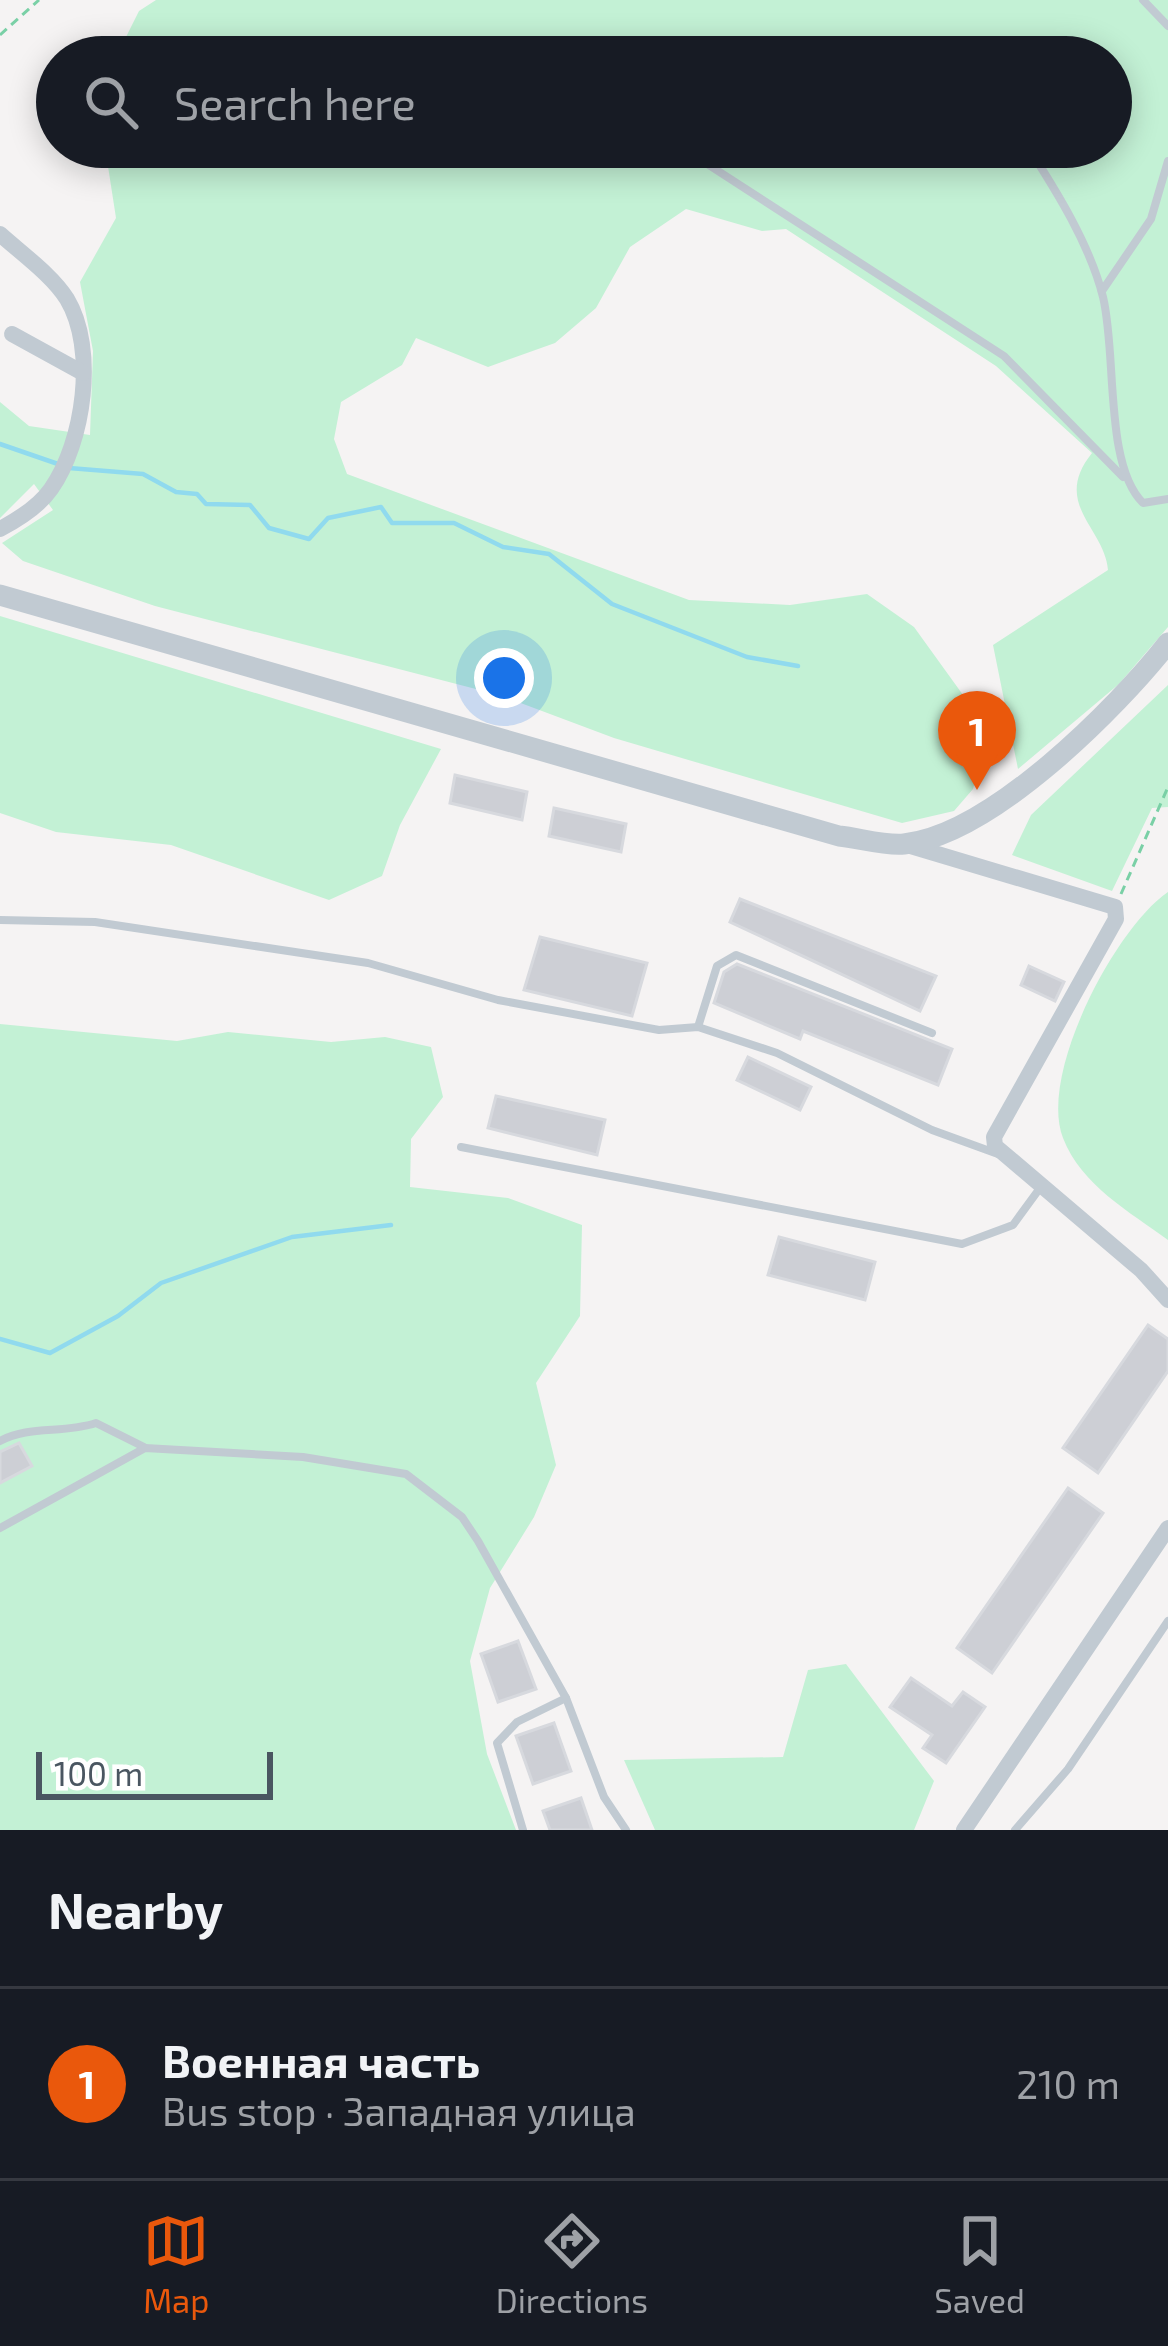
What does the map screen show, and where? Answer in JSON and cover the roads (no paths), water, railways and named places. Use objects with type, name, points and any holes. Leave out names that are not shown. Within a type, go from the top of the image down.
[{"type":"street","points":[[0,234],[65,295],[79,322],[83,373],[75,436],[51,489],[0,530]]},
{"type":"street","points":[[12,334],[83,373]]},
{"type":"street","points":[[0,595],[839,836],[904,844],[1115,907],[1116,919],[994,1137],[1000,1155],[1141,1270],[1168,1300]]},
{"type":"street","points":[[904,844],[988,809],[1022,784],[1135,686],[1168,643]]},
{"type":"street","points":[[964,1830],[1168,1528]]},
{"type":"lane","points":[[1143,0],[1168,26]]},
{"type":"lane","points":[[1102,292],[1151,219],[1168,161]]},
{"type":"lane","points":[[713,168],[1004,356],[1143,503],[1168,499]]},
{"type":"lane","points":[[1041,168],[1102,292],[1123,477]]},
{"type":"lane","points":[[0,920],[95,922],[368,963],[497,1000],[658,1030],[698,1027],[776,1053],[932,1130],[1000,1155]]},
{"type":"lane","points":[[698,1027],[717,966],[736,955],[932,1033]]},
{"type":"lane","points":[[461,1147],[962,1244],[1013,1225],[1040,1187]]},
{"type":"lane","points":[[0,1441],[19,1431],[66,1433],[96,1424],[145,1448],[303,1457],[406,1474],[462,1517],[566,1699],[604,1797],[626,1830]]},
{"type":"lane","points":[[0,1528],[145,1448]]},
{"type":"lane","points":[[1015,1830],[1068,1769],[1168,1621]]},
{"type":"lane","points":[[524,1830],[497,1743],[518,1722],[566,1699]]},
{"type":"waterway","points":[[0,444],[58,464]]},
{"type":"waterway","points":[[69,468],[143,474],[176,492],[197,494],[206,504],[250,505],[269,528],[309,539],[328,518],[381,507],[392,523],[454,523],[503,547],[549,554],[612,604],[747,657],[798,666]]},
{"type":"waterway","points":[[0,1339],[50,1353],[118,1316],[161,1283],[292,1237],[391,1225]]},
{"type":"place","name":"Военная часть","points":[[977,790]]}]
